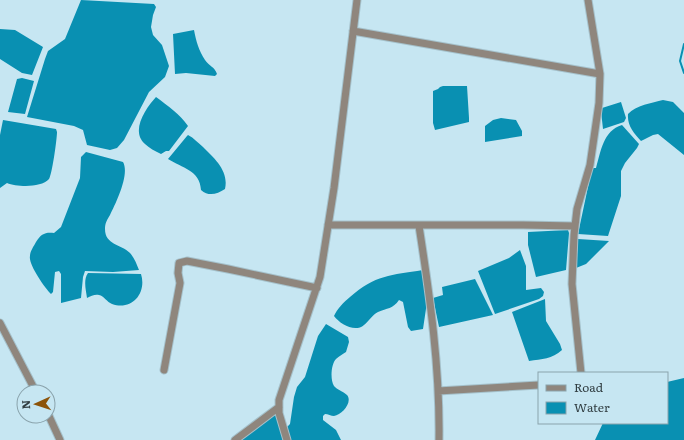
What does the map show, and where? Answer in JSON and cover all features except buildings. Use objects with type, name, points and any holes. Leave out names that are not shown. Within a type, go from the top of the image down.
[{"type":"street","points":[[287,440],[279,412],[279,400],[320,277],[357,0]]},
{"type":"street","points":[[581,372],[572,284],[575,226],[577,209],[590,165],[599,104],[600,74],[588,0]]},
{"type":"street","points":[[353,31],[600,74]]},
{"type":"street","points":[[328,226],[522,224],[575,226]]},
{"type":"street","points":[[419,226],[432,315],[440,412],[439,440]]},
{"type":"street","points":[[164,370],[180,283],[178,273],[179,263],[187,262],[228,269],[317,288]]},
{"type":"street","points":[[0,323],[32,384]]},
{"type":"street","points":[[438,391],[538,386]]},
{"type":"street","points":[[235,440],[279,408]]},
{"type":"street","points":[[53,424],[60,440]]},
{"type":"water","points":[[81,0],[154,4],[156,7],[151,27],[153,35],[162,45],[169,66],[165,77],[149,92],[124,140],[117,148],[110,150],[87,145],[83,130],[74,126],[27,117],[48,51],[65,39]]},
{"type":"water","points":[[0,29],[15,30],[43,47],[32,75],[22,73],[0,59]]},
{"type":"water","points":[[194,30],[201,53],[216,72],[217,74],[215,76],[186,73],[175,74],[173,34]]},
{"type":"water","points":[[22,78],[34,81],[25,114],[8,112],[17,79]]},
{"type":"water","points":[[443,86],[467,86],[469,122],[435,130],[433,123],[433,91]]},
{"type":"water","points":[[156,97],[178,114],[188,126],[169,151],[161,154],[145,144],[139,133],[139,126],[144,113]]},
{"type":"water","points":[[663,100],[673,102],[684,113],[684,155],[658,134],[641,141],[630,126],[628,114],[631,111],[635,108]]},
{"type":"water","points":[[621,102],[626,118],[624,122],[603,129],[602,108]]},
{"type":"water","points":[[501,118],[516,120],[522,131],[522,136],[485,142],[485,126],[493,120]]},
{"type":"water","points":[[3,120],[56,129],[57,132],[52,171],[49,179],[45,182],[29,186],[7,183],[0,188],[0,135]]},
{"type":"water","points":[[622,125],[639,144],[621,171],[621,196],[608,236],[578,234],[592,168],[596,168],[601,149],[607,137],[616,128]]},
{"type":"water","points":[[188,135],[203,147],[220,166],[225,177],[225,189],[213,194],[207,194],[201,190],[200,183],[194,174],[168,159]]},
{"type":"water","points":[[86,152],[123,162],[125,167],[124,181],[113,210],[106,223],[105,229],[108,238],[114,244],[130,253],[139,270],[113,272],[85,271],[81,298],[61,303],[61,274],[59,271],[55,272],[53,292],[51,294],[34,270],[30,260],[30,254],[36,242],[42,235],[46,233],[54,233],[61,227],[80,178],[81,157]]},
{"type":"water","points":[[568,230],[566,270],[536,277],[528,245],[528,232]]},
{"type":"water","points":[[578,239],[609,241],[586,264],[576,268]]},
{"type":"water","points":[[520,250],[526,266],[526,290],[541,288],[544,292],[543,296],[539,299],[495,314],[478,271],[509,258]]},
{"type":"water","points":[[423,270],[427,302],[423,329],[411,331],[408,327],[403,302],[399,300],[392,307],[376,313],[366,323],[356,328],[352,328],[340,322],[334,316],[345,301],[367,284],[392,275]]},
{"type":"water","points":[[88,273],[141,274],[142,288],[140,294],[132,303],[119,306],[112,304],[99,295],[94,295],[87,298],[85,282]]},
{"type":"water","points":[[475,279],[493,315],[439,327],[433,298],[443,295],[442,287]]},
{"type":"water","points":[[545,299],[546,321],[562,350],[551,357],[529,361],[512,312]]},
{"type":"water","points":[[326,324],[348,337],[349,342],[346,352],[334,361],[332,372],[334,386],[347,395],[349,401],[348,404],[343,411],[337,415],[333,416],[325,414],[323,416],[323,420],[336,430],[341,440],[291,440],[287,427],[290,424],[297,387],[305,377],[318,336]]},
{"type":"water","points":[[684,378],[684,440],[595,440],[603,424],[668,424],[668,382]]},
{"type":"water","points":[[276,414],[283,440],[241,439]]},
{"type":"waterway","points":[[684,44],[680,61],[684,73]]}]
